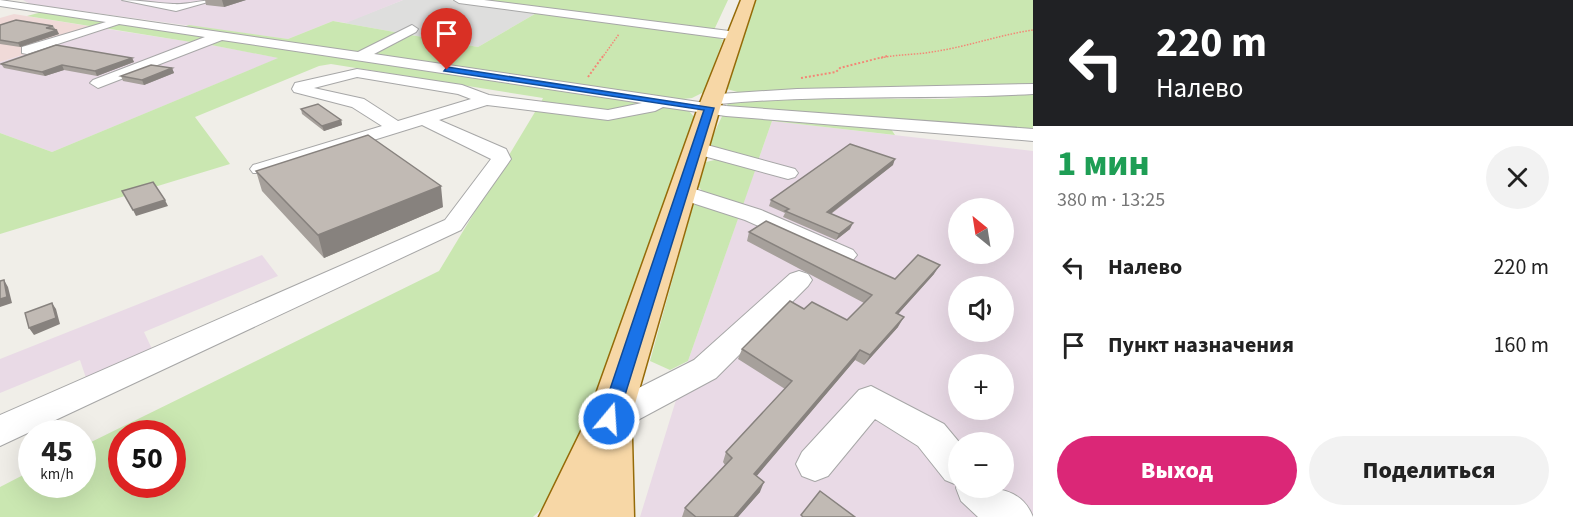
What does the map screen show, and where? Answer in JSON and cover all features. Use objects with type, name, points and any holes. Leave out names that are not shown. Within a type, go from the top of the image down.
[{"type":"main road","points":[[565,517],[609,419],[696,148],[748,0]]},
{"type":"main road","points":[[608,517],[609,419]]},
{"type":"street","points":[[127,0],[176,8],[210,0]]},
{"type":"street","points":[[459,0],[736,36]]},
{"type":"street","points":[[0,3],[27,7],[50,5],[121,22],[667,102],[711,104],[1033,135]]},
{"type":"street","points":[[11,19],[50,5]]},
{"type":"street","points":[[27,50],[121,22]]},
{"type":"street","points":[[359,57],[412,29]]},
{"type":"street","points":[[98,83],[219,36]]},
{"type":"street","points":[[395,127],[358,103],[300,89],[301,86],[357,73],[462,90],[486,100],[608,115],[627,113],[667,102]]},
{"type":"street","points":[[711,104],[762,94],[969,94],[1033,89]]},
{"type":"street","points":[[260,169],[486,100]]},
{"type":"street","points":[[0,431],[453,225],[501,159],[499,153],[423,119]]},
{"type":"street","points":[[696,148],[788,173]]},
{"type":"street","points":[[682,192],[753,215],[843,255]]},
{"type":"street","points":[[609,419],[705,369],[799,280]]},
{"type":"street","points":[[815,464],[871,400],[931,435],[948,456]]},
{"type":"street","points":[[983,498],[1013,517]]},
{"type":"path","points":[[579,89],[622,29],[612,20]]},
{"type":"path","points":[[802,78],[901,53],[932,52],[997,35],[1033,30]]},
{"type":"shaded area","points":[[23,0],[403,0],[346,23],[333,21],[288,39],[30,4]]},
{"type":"shaded area","points":[[403,0],[450,0],[540,11],[478,47],[344,23]]},
{"type":"shaded area","points":[[14,14],[107,29],[0,62],[0,18]]},
{"type":"shaded area","points":[[107,29],[279,58],[52,152],[0,133],[0,62]]},
{"type":"shaded area","points":[[772,121],[1033,151],[1033,517],[640,517],[688,361]]},
{"type":"shaded area","points":[[262,255],[278,276],[144,332],[152,349],[86,378],[80,360],[0,393],[0,359]]},
{"type":"green space","points":[[478,0],[728,0],[714,30]]},
{"type":"green space","points":[[753,0],[1033,0],[1033,84],[963,90],[741,93],[727,89],[731,67]]},
{"type":"green space","points":[[540,11],[714,36],[723,40],[704,92],[692,98],[674,100],[181,28],[189,25],[288,39],[333,21],[478,47]]},
{"type":"green space","points":[[42,12],[107,21],[96,27],[27,16]]},
{"type":"green space","points":[[118,24],[211,37],[197,43],[104,28]]},
{"type":"green space","points":[[223,40],[632,100],[637,105],[606,112],[541,102],[543,98],[331,64],[319,66],[195,117],[230,164],[0,234],[0,133],[52,152],[278,58],[211,45]]},
{"type":"green space","points":[[1033,93],[1033,132],[726,108],[729,101],[754,98],[943,99]]},
{"type":"green space","points":[[667,106],[689,111],[695,118],[579,455],[551,500],[533,517],[0,517],[0,487],[18,478],[18,498],[96,498],[96,440],[108,434],[108,498],[186,498],[186,420],[136,420],[439,271],[538,107],[607,117]]},
{"type":"green space","points":[[724,112],[889,126],[895,135],[772,121],[758,161],[710,149],[709,144]]},
{"type":"green space","points":[[719,159],[756,168],[743,205],[704,193],[698,186],[706,162]]},
{"type":"green space","points":[[706,204],[739,216],[688,361],[670,370],[650,361],[693,205]]},
{"type":"building","points":[[16,20],[53,26],[46,28],[57,30],[18,43],[0,40],[0,25]]},
{"type":"building","points":[[56,45],[132,58],[95,71],[62,65],[42,72],[1,64]]},
{"type":"building","points":[[151,65],[172,68],[142,80],[121,76]]},
{"type":"building","points":[[318,104],[341,120],[322,126],[301,109]]},
{"type":"building","points":[[368,135],[441,186],[318,235],[256,171]]},
{"type":"building","points":[[850,144],[895,159],[827,212],[853,223],[839,234],[785,211],[789,209],[771,200]]},
{"type":"building","points":[[153,182],[165,200],[133,210],[122,191]]},
{"type":"building","points":[[766,221],[895,279],[918,255],[940,265],[896,313],[904,317],[870,355],[860,350],[754,474],[764,482],[734,517],[696,517],[685,508],[732,458],[726,452],[792,381],[742,349],[790,301],[804,309],[812,302],[847,320],[872,295],[749,232]]},
{"type":"building","points":[[4,280],[7,297],[0,299],[0,281]]},
{"type":"building","points":[[52,303],[56,318],[29,328],[25,313]]},
{"type":"building","points":[[820,491],[855,517],[803,517],[801,515]]},
{"type":"route","points":[[447,70],[709,108],[609,419]]}]
